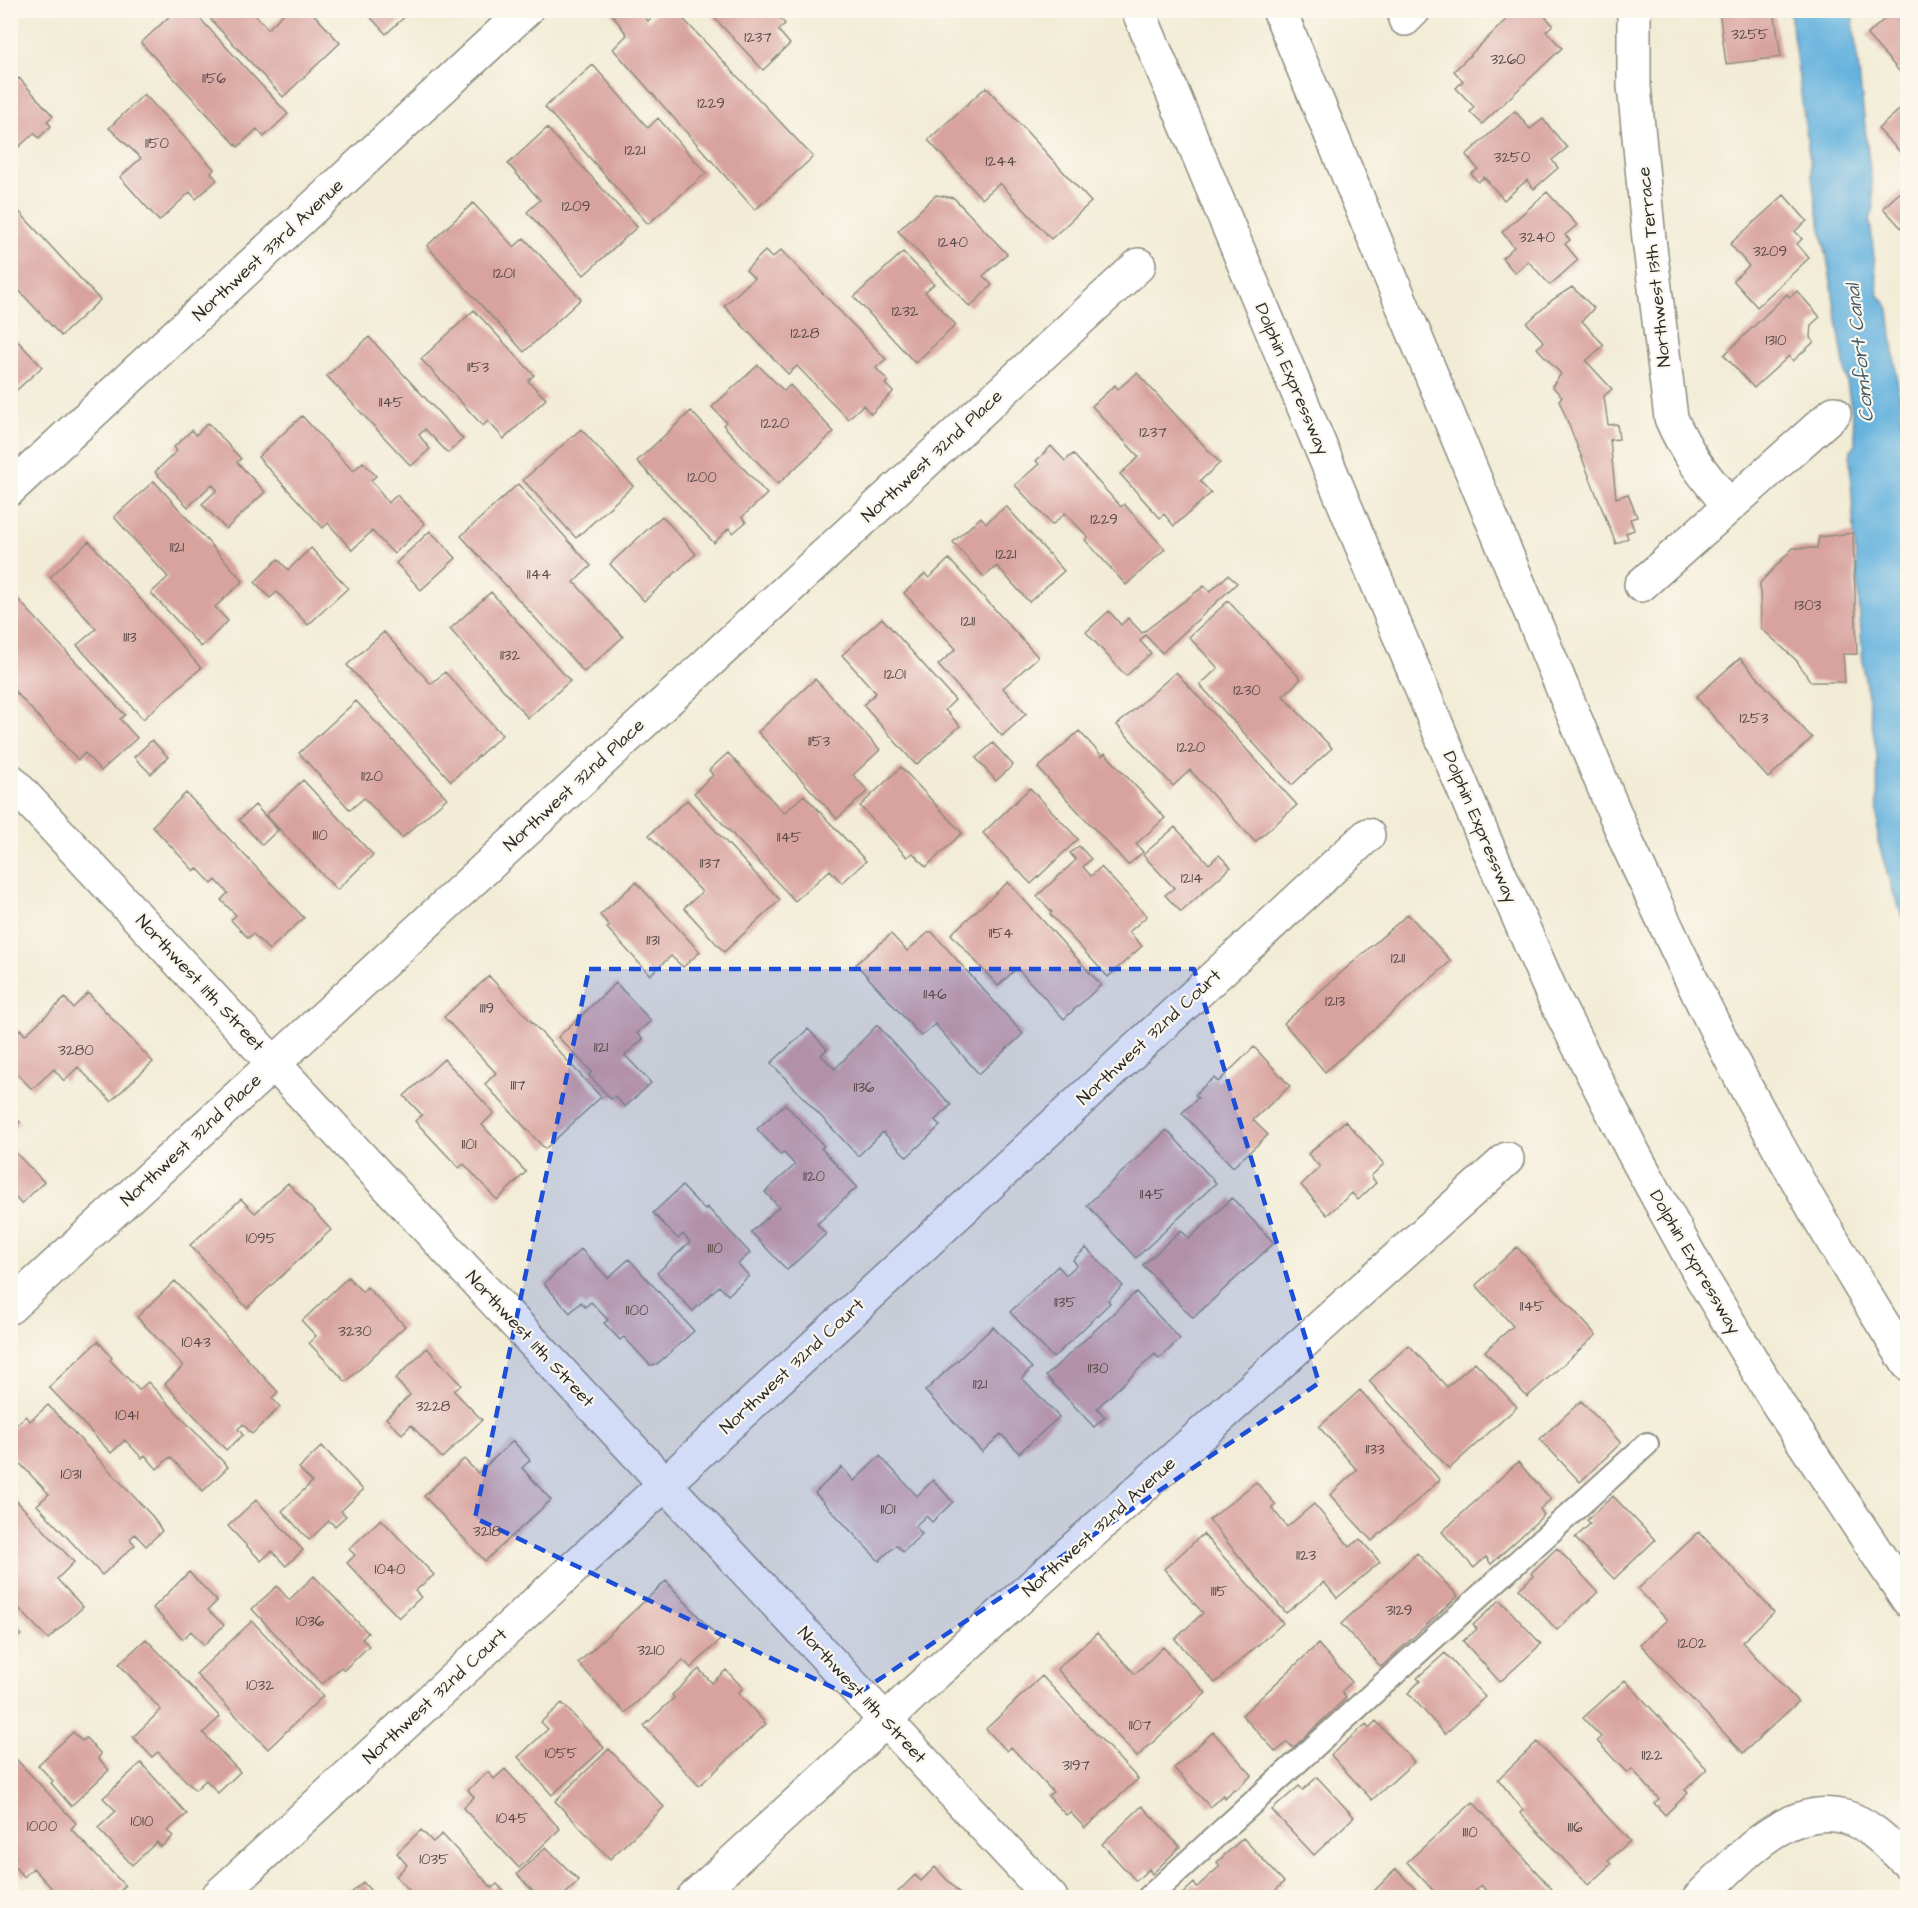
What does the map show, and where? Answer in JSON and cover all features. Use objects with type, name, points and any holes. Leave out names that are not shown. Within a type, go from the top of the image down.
[{"type":"main road","name":"Northwest 33rd Avenue","points":[[10,489],[526,10]]},
{"type":"main road","name":"Dolphin Expressway","points":[[1138,10],[1483,836],[1554,998],[1633,1152],[1702,1278],[1784,1414],[1908,1600]]},
{"type":"main road","points":[[1279,10],[1628,845],[1688,973],[1754,1102],[1823,1223],[1908,1364]]},
{"type":"main road","name":"Northwest 13th Terrace","points":[[1634,10],[1634,86],[1649,239],[1671,418],[1694,464],[1729,506]]},
{"type":"main road","name":"Northwest 32nd Place","points":[[10,1307],[1139,265]]},
{"type":"main road","points":[[1641,585],[1834,413]]},
{"type":"main road","name":"Northwest 11th Street","points":[[10,780],[1051,1898]]},
{"type":"main road","name":"Northwest 32nd Court","points":[[216,1898],[1368,835]]},
{"type":"main road","name":"Northwest 32nd Avenue","points":[[693,1898],[917,1690],[1508,1159]]},
{"type":"main road","points":[[1699,1898],[1761,1840],[1795,1820],[1811,1816],[1832,1815],[1848,1818],[1889,1844],[1908,1863]]},
{"type":"lane","points":[[1148,1898],[1647,1444]]},
{"type":"highlighted area","points":[[589,969],[1194,969],[1319,1383],[853,1697],[475,1518]]},
{"type":"water","name":"Comfort Canal","points":[[1790,11],[1852,11],[1874,207],[1870,220],[1878,294],[1889,310],[1905,447],[1901,475],[1908,532],[1907,929],[1878,841],[1877,755],[1863,665],[1853,515],[1850,460],[1851,450],[1855,445],[1855,433],[1827,257],[1815,199]]},
{"type":"building","points":[[176,10],[192,10],[288,114],[264,137],[257,129],[238,147],[141,43]]},
{"type":"building","points":[[221,10],[251,10],[268,29],[287,10],[310,10],[340,43],[283,97],[211,20]]},
{"type":"building","points":[[364,10],[412,10],[386,34]]},
{"type":"building","points":[[616,10],[638,10],[648,21],[658,10],[675,10],[813,157],[755,210],[613,49],[627,35],[612,14]]},
{"type":"building","points":[[707,10],[773,10],[785,24],[778,30],[790,44],[763,70]]},
{"type":"building","points":[[1516,10],[1539,10],[1553,25],[1546,31],[1562,48],[1482,124],[1470,112],[1474,107],[1456,88],[1463,81],[1454,71]]},
{"type":"building","points":[[1719,10],[1774,10],[1781,57],[1726,64]]},
{"type":"building","points":[[1894,10],[1908,10],[1908,67],[1901,73],[1867,35]]},
{"type":"building","points":[[593,65],[648,128],[658,118],[706,173],[648,224],[545,107]]},
{"type":"building","points":[[19,78],[53,116],[47,121],[51,126],[39,138],[34,133],[10,155],[10,86]]},
{"type":"building","points":[[986,87],[1091,202],[1051,239],[1000,183],[982,199],[928,140]]},
{"type":"building","points":[[144,94],[214,169],[211,173],[217,180],[196,199],[190,192],[159,221],[120,177],[141,158],[109,128]]},
{"type":"building","points":[[1908,102],[1908,160],[1878,129]]},
{"type":"building","points":[[1515,111],[1530,129],[1543,119],[1567,148],[1552,160],[1558,168],[1534,189],[1527,180],[1504,200],[1484,177],[1478,182],[1471,174],[1478,169],[1466,155]]},
{"type":"building","points":[[547,128],[637,227],[584,275],[527,212],[540,200],[508,164]]},
{"type":"building","points":[[1908,185],[1908,235],[1883,208]]},
{"type":"building","points":[[1547,192],[1577,225],[1565,235],[1570,240],[1565,244],[1578,260],[1550,285],[1528,261],[1515,273],[1502,258],[1514,247],[1502,232]]},
{"type":"building","points":[[936,195],[954,198],[1007,254],[983,276],[992,285],[970,307],[898,231]]},
{"type":"building","points":[[1784,195],[1807,221],[1795,231],[1802,239],[1797,244],[1809,258],[1757,307],[1733,280],[1749,266],[1730,244]]},
{"type":"building","points":[[473,203],[514,247],[524,238],[581,299],[524,352],[427,246]]},
{"type":"building","points":[[13,205],[100,300],[61,336],[16,287],[10,292],[10,207]]},
{"type":"building","points":[[781,250],[886,359],[876,368],[888,381],[885,384],[893,392],[871,414],[863,405],[848,419],[797,366],[788,374],[724,306],[754,278],[746,270],[765,251],[772,258]]},
{"type":"building","points":[[903,252],[934,284],[925,292],[956,325],[915,363],[854,297]]},
{"type":"building","points":[[1572,287],[1594,308],[1582,321],[1604,345],[1586,361],[1612,389],[1604,396],[1608,425],[1617,424],[1619,439],[1610,440],[1616,498],[1628,494],[1637,517],[1630,519],[1634,530],[1626,533],[1628,538],[1616,544],[1559,400],[1562,397],[1552,386],[1561,374],[1537,348],[1544,342],[1527,323],[1552,300]]},
{"type":"building","points":[[1797,291],[1820,317],[1811,325],[1810,338],[1814,342],[1793,361],[1789,356],[1754,388],[1724,355],[1787,294],[1790,297]]},
{"type":"building","points":[[474,310],[534,375],[528,381],[546,399],[504,439],[488,421],[483,426],[421,359]]},
{"type":"building","points":[[10,333],[42,367],[10,396]]},
{"type":"building","points":[[369,337],[463,439],[448,453],[425,429],[419,435],[430,449],[411,466],[327,376]]},
{"type":"building","points":[[758,365],[784,391],[790,385],[834,432],[778,484],[723,425],[726,422],[712,407]]},
{"type":"building","points":[[1137,373],[1220,463],[1200,481],[1211,493],[1174,526],[1164,514],[1160,518],[1120,474],[1139,457],[1092,406],[1115,385],[1118,389]]},
{"type":"building","points":[[691,411],[767,494],[742,517],[746,522],[733,533],[729,528],[714,543],[637,461]]},
{"type":"building","points":[[302,416],[353,471],[363,462],[376,476],[371,480],[388,503],[397,495],[425,524],[394,554],[372,531],[352,550],[328,523],[323,528],[258,457]]},
{"type":"building","points":[[208,423],[241,459],[237,462],[265,492],[226,529],[202,504],[217,490],[212,484],[188,507],[155,472],[177,451],[174,447],[192,430],[196,435]]},
{"type":"building","points":[[581,429],[633,486],[576,538],[523,480]]},
{"type":"building","points":[[1051,446],[1065,461],[1073,454],[1121,507],[1124,504],[1165,549],[1126,585],[1085,540],[1088,537],[1065,513],[1052,525],[1015,485],[1039,464],[1036,461]]},
{"type":"building","points":[[154,481],[243,581],[215,607],[228,621],[201,647],[151,593],[168,577],[114,517]]},
{"type":"building","points":[[518,484],[591,566],[574,582],[623,637],[584,672],[461,536]]},
{"type":"building","points":[[1006,506],[1064,571],[1029,602],[997,566],[984,577],[953,542],[981,517],[986,523]]},
{"type":"building","points":[[662,516],[696,554],[644,601],[610,564]]},
{"type":"building","points":[[430,531],[456,558],[421,590],[396,563]]},
{"type":"building","points":[[1853,533],[1857,654],[1843,654],[1845,682],[1811,682],[1796,660],[1761,628],[1760,583],[1793,548],[1817,548],[1819,537]]},
{"type":"building","points":[[89,541],[201,668],[143,719],[77,645],[96,629],[50,577]]},
{"type":"building","points":[[311,548],[348,588],[308,625],[277,592],[270,598],[255,582],[278,559],[288,570]]},
{"type":"building","points":[[949,559],[1038,657],[1003,688],[1026,714],[1002,736],[938,665],[956,649],[904,593],[925,574],[929,578]]},
{"type":"building","points":[[1228,575],[1237,583],[1162,653],[1145,635],[1140,641],[1151,653],[1126,676],[1086,632],[1109,611],[1121,625],[1128,618],[1142,633],[1204,586],[1210,592]]},
{"type":"building","points":[[491,592],[570,681],[528,718],[450,629]]},
{"type":"building","points":[[16,597],[125,715],[120,719],[137,738],[101,771],[85,753],[78,760],[10,686],[10,602]]},
{"type":"building","points":[[1228,601],[1301,679],[1283,696],[1332,748],[1292,785],[1200,685],[1218,668],[1189,637]]},
{"type":"building","points":[[882,618],[955,700],[945,710],[960,726],[916,765],[863,705],[876,693],[842,655]]},
{"type":"building","points":[[384,632],[431,684],[445,672],[502,735],[451,781],[347,665]]},
{"type":"building","points":[[1740,658],[1812,738],[1768,778],[1696,697]]},
{"type":"building","points":[[1176,672],[1297,805],[1255,842],[1190,770],[1173,786],[1117,725]]},
{"type":"building","points":[[815,679],[880,750],[853,775],[868,791],[837,819],[758,732]]},
{"type":"building","points":[[356,701],[447,798],[402,838],[364,798],[350,810],[299,753]]},
{"type":"building","points":[[1079,731],[1102,756],[1105,753],[1165,818],[1136,844],[1143,852],[1128,865],[1038,768]]},
{"type":"building","points":[[152,740],[168,757],[151,774],[134,757]]},
{"type":"building","points":[[993,743],[1013,765],[996,781],[976,758]]},
{"type":"building","points":[[728,753],[784,813],[804,795],[866,861],[842,883],[830,870],[795,901],[694,793],[713,775],[709,770]]},
{"type":"building","points":[[901,767],[962,833],[926,867],[913,853],[907,857],[860,806]]},
{"type":"building","points":[[303,780],[373,855],[337,890],[266,815]]},
{"type":"building","points":[[1030,788],[1078,839],[1031,884],[983,833]]},
{"type":"building","points":[[186,793],[304,918],[269,950],[253,934],[248,938],[231,920],[236,915],[221,900],[228,893],[216,880],[212,884],[197,868],[194,871],[152,826]]},
{"type":"building","points":[[687,800],[780,900],[724,952],[684,908],[702,892],[649,835]]},
{"type":"building","points":[[255,805],[278,830],[262,845],[239,820]]},
{"type":"building","points":[[1175,827],[1209,864],[1219,855],[1231,867],[1181,912],[1165,895],[1174,888],[1143,855]]},
{"type":"building","points":[[1079,846],[1091,859],[1083,867],[1091,876],[1101,867],[1147,916],[1129,932],[1142,946],[1108,977],[1050,914],[1052,912],[1037,896],[1076,860],[1070,853]]},
{"type":"building","points":[[636,882],[700,952],[683,967],[671,956],[650,975],[607,928],[610,926],[600,915]]},
{"type":"building","points":[[1008,882],[1101,985],[1064,1019],[1017,968],[998,986],[951,934]]},
{"type":"building","points":[[1408,914],[1451,961],[1325,1072],[1284,1023]]},
{"type":"building","points":[[929,932],[932,932],[1023,1034],[979,1074],[935,1024],[921,1036],[856,964],[891,934],[907,951]]},
{"type":"building","points":[[489,976],[601,1097],[545,1149],[485,1084],[496,1073],[444,1017]]},
{"type":"building","points":[[616,983],[651,1021],[637,1033],[643,1039],[625,1055],[651,1083],[625,1107],[615,1096],[611,1099],[589,1075],[592,1072],[558,1037]]},
{"type":"building","points":[[88,993],[153,1062],[111,1101],[78,1067],[64,1081],[54,1069],[32,1089],[10,1067],[10,1038],[20,1029],[25,1035],[65,998],[73,1008]]},
{"type":"building","points":[[877,1025],[951,1105],[935,1120],[940,1126],[907,1157],[883,1132],[858,1156],[771,1063],[808,1029],[827,1049],[821,1055],[835,1069]]},
{"type":"building","points":[[1254,1047],[1290,1086],[1253,1120],[1268,1135],[1233,1167],[1182,1113],[1198,1098],[1195,1095],[1204,1086],[1214,1078],[1218,1082]]},
{"type":"building","points":[[444,1059],[494,1113],[482,1125],[526,1172],[497,1200],[464,1164],[459,1168],[415,1121],[422,1115],[404,1096]]},
{"type":"building","points":[[785,1104],[824,1146],[821,1148],[857,1187],[817,1224],[826,1234],[787,1270],[751,1232],[779,1207],[765,1192],[795,1165],[783,1152],[781,1155],[757,1129]]},
{"type":"building","points":[[10,1112],[20,1122],[10,1131]]},
{"type":"building","points":[[1345,1121],[1384,1164],[1371,1176],[1376,1183],[1358,1200],[1352,1193],[1327,1215],[1301,1185],[1320,1167],[1308,1154]]},
{"type":"building","points":[[1167,1130],[1216,1183],[1136,1258],[1087,1205]]},
{"type":"building","points":[[10,1147],[44,1182],[21,1204],[16,1198],[10,1204]]},
{"type":"building","points":[[288,1183],[331,1230],[247,1308],[190,1245],[241,1199],[255,1213]]},
{"type":"building","points":[[682,1186],[705,1210],[707,1207],[750,1253],[738,1264],[749,1276],[728,1295],[719,1286],[693,1311],[657,1273],[690,1242],[683,1234],[678,1239],[653,1213]]},
{"type":"building","points":[[1232,1198],[1274,1243],[1193,1318],[1143,1265],[1181,1230],[1189,1239]]},
{"type":"building","points":[[1517,1247],[1596,1335],[1527,1397],[1485,1351],[1513,1326],[1476,1285]]},
{"type":"building","points":[[1086,1248],[1123,1286],[1108,1300],[1110,1303],[1053,1358],[1010,1312],[1058,1266],[1066,1275],[1077,1265],[1073,1260]]},
{"type":"building","points":[[581,1249],[608,1278],[629,1259],[694,1331],[657,1364],[650,1365],[624,1337],[620,1340],[604,1323],[608,1320],[591,1302],[585,1307],[581,1302],[570,1313],[544,1284]]},
{"type":"building","points":[[348,1277],[362,1292],[367,1287],[405,1326],[346,1382],[309,1343],[316,1336],[302,1321]]},
{"type":"building","points":[[175,1281],[278,1392],[272,1398],[280,1407],[252,1434],[243,1424],[238,1429],[243,1435],[226,1450],[165,1384],[183,1366],[137,1317]]},
{"type":"building","points":[[1136,1292],[1180,1339],[1159,1359],[1155,1354],[1097,1408],[1105,1417],[1094,1427],[1046,1376]]},
{"type":"building","points":[[993,1327],[1032,1368],[1022,1378],[1059,1417],[1019,1453],[1001,1434],[982,1452],[925,1391]]},
{"type":"building","points":[[98,1341],[112,1358],[110,1360],[139,1390],[148,1382],[228,1467],[203,1491],[170,1457],[157,1469],[145,1455],[142,1458],[125,1440],[111,1453],[49,1387]]},
{"type":"building","points":[[1409,1345],[1447,1387],[1475,1362],[1517,1407],[1449,1469],[1369,1381]]},
{"type":"building","points":[[427,1348],[461,1385],[454,1391],[482,1420],[442,1458],[411,1425],[402,1434],[386,1418],[410,1395],[395,1379]]},
{"type":"building","points":[[1360,1390],[1440,1480],[1372,1541],[1330,1495],[1357,1470],[1319,1427]]},
{"type":"building","points":[[1581,1401],[1621,1443],[1580,1482],[1540,1439]]},
{"type":"building","points":[[48,1405],[153,1517],[162,1531],[146,1546],[135,1534],[130,1539],[135,1545],[102,1575],[37,1505],[49,1494],[10,1453],[10,1430],[26,1416],[30,1421]]},
{"type":"building","points":[[513,1441],[530,1460],[522,1468],[551,1500],[485,1561],[424,1496],[464,1459],[478,1473]]},
{"type":"building","points":[[322,1446],[363,1490],[341,1511],[346,1516],[335,1526],[329,1521],[309,1540],[282,1511],[312,1482],[299,1468]]},
{"type":"building","points":[[880,1456],[917,1496],[933,1480],[953,1502],[932,1522],[926,1516],[915,1526],[922,1534],[903,1552],[896,1545],[879,1561],[815,1493],[842,1467],[854,1481]]},
{"type":"building","points":[[1518,1462],[1551,1499],[1540,1509],[1544,1515],[1491,1564],[1486,1557],[1474,1568],[1442,1532]]},
{"type":"building","points":[[1256,1482],[1276,1505],[1272,1508],[1287,1527],[1314,1504],[1350,1547],[1360,1539],[1380,1562],[1337,1598],[1324,1582],[1286,1613],[1209,1520]]},
{"type":"building","points":[[10,1494],[74,1562],[57,1579],[83,1607],[48,1639],[10,1599]]},
{"type":"building","points":[[1613,1496],[1655,1540],[1614,1579],[1575,1538],[1590,1524],[1587,1520]]},
{"type":"building","points":[[256,1500],[303,1550],[286,1566],[272,1551],[261,1561],[228,1526]]},
{"type":"building","points":[[381,1519],[434,1575],[415,1591],[421,1597],[399,1618],[347,1563],[355,1555],[349,1549]]},
{"type":"building","points":[[1699,1532],[1774,1612],[1742,1642],[1798,1702],[1743,1753],[1640,1644],[1667,1620],[1638,1589]]},
{"type":"building","points":[[1203,1534],[1283,1623],[1215,1683],[1175,1639],[1203,1613],[1164,1569]]},
{"type":"building","points":[[1557,1548],[1598,1592],[1557,1630],[1519,1589],[1533,1576],[1531,1573]]},
{"type":"building","points":[[1417,1553],[1458,1596],[1381,1667],[1341,1624]]},
{"type":"building","points":[[189,1572],[217,1601],[208,1610],[224,1625],[204,1645],[191,1631],[183,1639],[153,1608]]},
{"type":"building","points":[[314,1576],[368,1633],[362,1639],[369,1646],[344,1670],[341,1667],[322,1684],[252,1609],[277,1586],[289,1600]]},
{"type":"building","points":[[666,1581],[720,1640],[691,1668],[683,1660],[625,1713],[578,1663]]},
{"type":"building","points":[[1500,1600],[1541,1644],[1500,1682],[1463,1641],[1477,1629],[1473,1625]]},
{"type":"building","points":[[252,1621],[323,1696],[268,1749],[196,1674]]},
{"type":"building","points":[[10,1623],[21,1635],[10,1645]]},
{"type":"building","points":[[1097,1633],[1135,1674],[1163,1647],[1206,1693],[1137,1757],[1057,1669]]},
{"type":"building","points":[[146,1639],[220,1717],[203,1733],[240,1772],[218,1793],[206,1780],[195,1790],[158,1752],[152,1757],[133,1737],[161,1710],[119,1664]]},
{"type":"building","points":[[1318,1644],[1352,1682],[1341,1692],[1346,1698],[1293,1748],[1287,1742],[1276,1752],[1242,1715]]},
{"type":"building","points":[[1445,1653],[1485,1697],[1445,1734],[1408,1693],[1420,1681],[1417,1678]]},
{"type":"building","points":[[699,1669],[712,1683],[726,1670],[743,1688],[738,1693],[766,1724],[699,1786],[644,1726],[674,1698],[672,1695]]},
{"type":"building","points":[[1042,1676],[1138,1779],[1085,1828],[1070,1812],[1066,1815],[1048,1796],[1053,1792],[1011,1747],[1007,1751],[986,1729]]},
{"type":"building","points":[[1625,1680],[1707,1769],[1685,1790],[1688,1793],[1665,1815],[1654,1803],[1659,1799],[1632,1769],[1627,1773],[1597,1741],[1601,1737],[1583,1718]]},
{"type":"building","points":[[562,1703],[604,1748],[552,1795],[518,1757],[548,1729],[541,1722]]},
{"type":"building","points":[[1376,1721],[1414,1762],[1372,1800],[1331,1755],[1366,1724],[1369,1728]]},
{"type":"building","points":[[73,1732],[82,1741],[86,1738],[101,1754],[98,1758],[109,1770],[71,1806],[38,1765]]},
{"type":"building","points":[[1213,1732],[1252,1775],[1236,1790],[1234,1789],[1225,1798],[1223,1795],[1210,1807],[1174,1768]]},
{"type":"building","points":[[1537,1742],[1630,1841],[1608,1861],[1611,1864],[1588,1885],[1520,1813],[1523,1810],[1498,1779]]},
{"type":"building","points":[[609,1749],[664,1807],[610,1859],[555,1801]]},
{"type":"building","points":[[16,1759],[76,1823],[71,1829],[125,1886],[113,1898],[96,1898],[90,1891],[83,1898],[61,1898],[33,1868],[24,1877],[11,1863],[16,1858],[10,1853],[10,1760],[12,1762]]},
{"type":"building","points":[[141,1763],[187,1814],[167,1831],[173,1836],[167,1842],[161,1847],[157,1842],[132,1865],[98,1828],[116,1811],[103,1798]]},
{"type":"building","points":[[505,1769],[560,1829],[519,1868],[463,1808],[474,1797],[468,1790],[488,1772],[494,1779]]},
{"type":"building","points":[[1317,1777],[1354,1817],[1314,1855],[1272,1810],[1299,1786],[1303,1790]]},
{"type":"building","points":[[1473,1802],[1560,1898],[1492,1898],[1481,1885],[1467,1898],[1440,1898],[1407,1862]]},
{"type":"building","points":[[1142,1806],[1180,1847],[1152,1874],[1149,1869],[1136,1881],[1102,1844]]},
{"type":"building","points":[[421,1830],[433,1842],[442,1834],[492,1888],[497,1884],[510,1898],[416,1898],[396,1876],[407,1865],[397,1853]]},
{"type":"building","points":[[1243,1838],[1284,1882],[1268,1898],[1178,1898],[1194,1883],[1197,1887],[1220,1866],[1217,1862]]},
{"type":"building","points":[[546,1847],[579,1881],[561,1898],[539,1898],[517,1874]]},
{"type":"building","points":[[935,1867],[964,1898],[892,1898],[915,1875],[921,1881]]},
{"type":"building","points":[[1396,1869],[1424,1898],[1367,1898]]},
{"type":"building","points":[[363,1882],[377,1898],[346,1898]]}]
